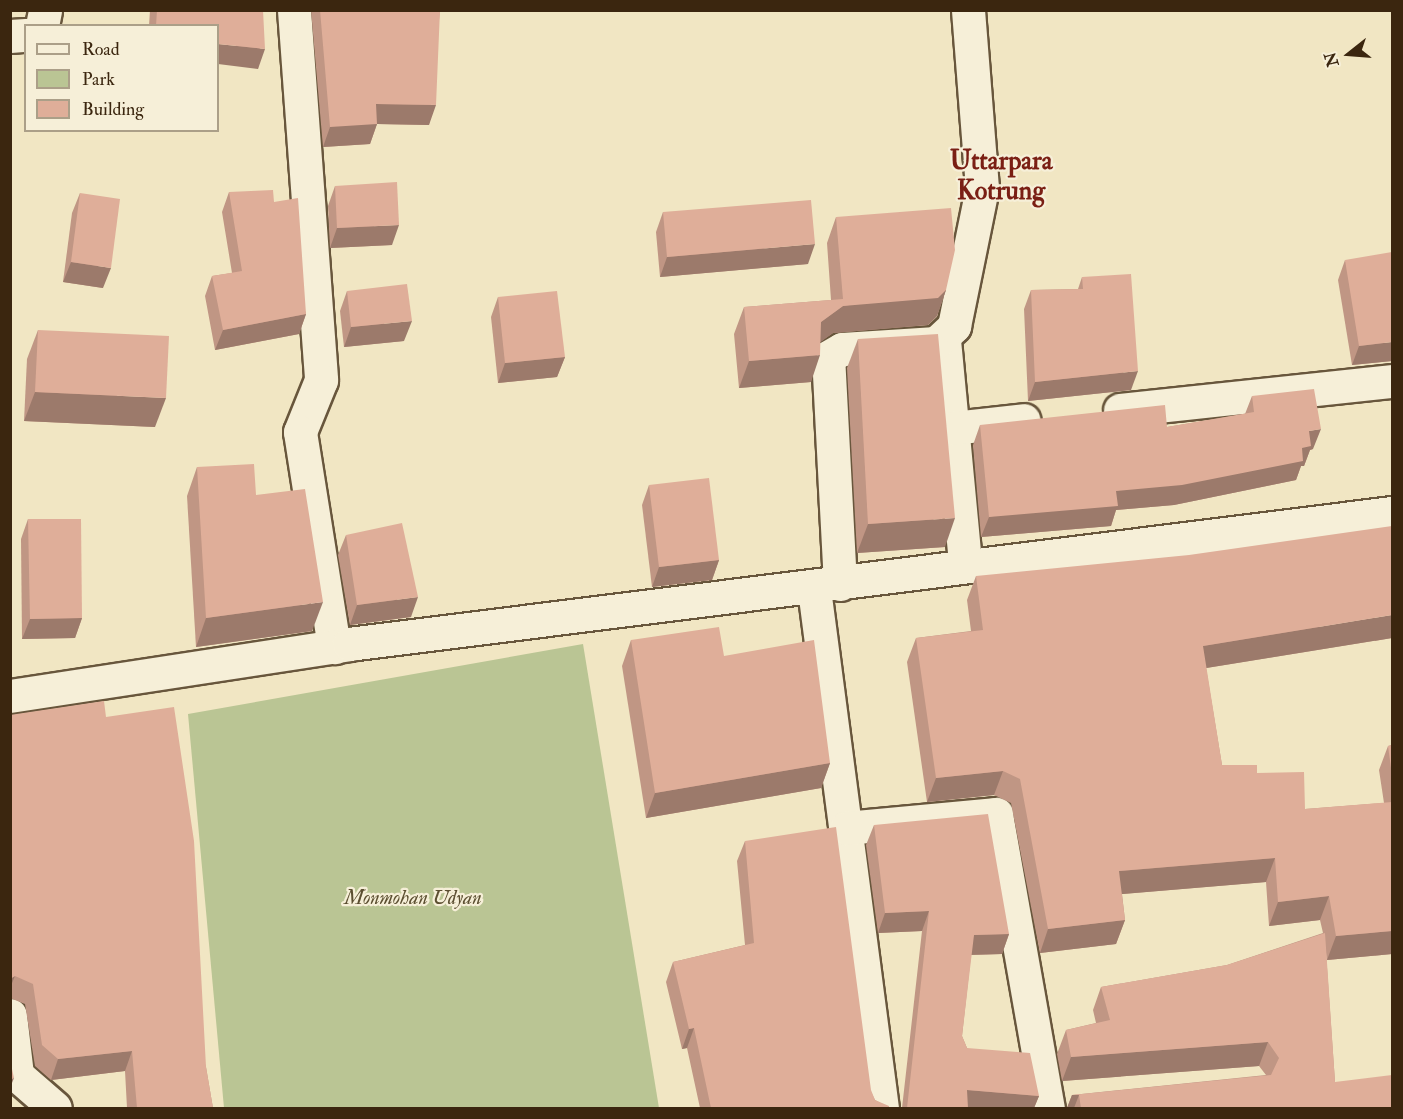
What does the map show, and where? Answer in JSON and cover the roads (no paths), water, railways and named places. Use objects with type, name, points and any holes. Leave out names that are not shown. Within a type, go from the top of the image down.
[{"type":"street","points":[[294,10],[321,374],[320,391],[300,432],[334,647]]},
{"type":"street","points":[[965,563],[944,340],[954,326],[982,188],[968,10]]},
{"type":"street","points":[[882,1108],[846,828],[827,586],[828,357],[842,349],[944,340]]},
{"type":"street","points":[[952,428],[1392,381]]},
{"type":"street","points":[[10,696],[334,647],[827,586],[965,563],[1392,513]]},
{"type":"street","points":[[846,828],[996,814],[1047,1105],[1081,1098]]},
{"type":"street","points":[[10,1015],[17,1075],[55,1108]]},
{"type":"district","name":"Uttarpara Kotrung","points":[[1001,176]]},
{"type":"park label","name":"Monmohan Udyan","points":[[413,897]]}]
